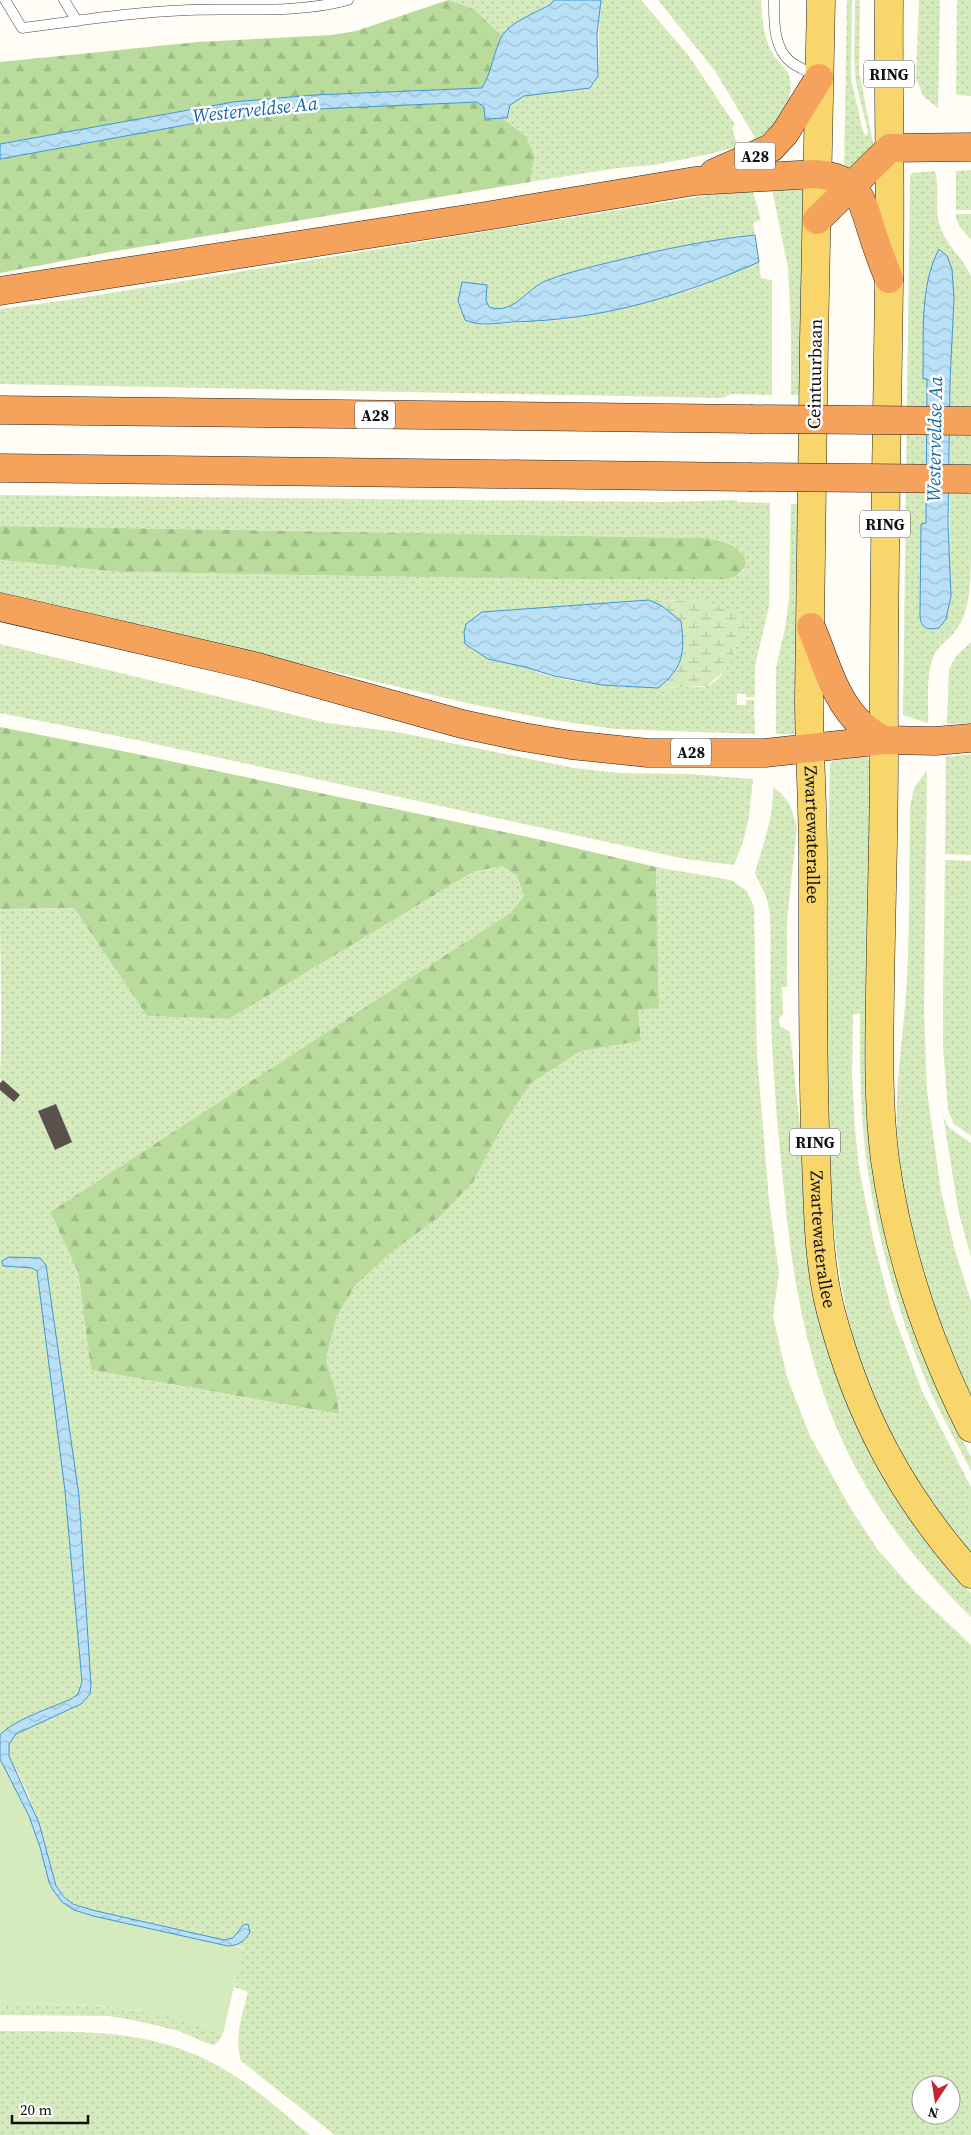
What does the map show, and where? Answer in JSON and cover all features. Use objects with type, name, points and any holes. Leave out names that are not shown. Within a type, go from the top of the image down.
[{"type":"highway","name":"A28","points":[[695,181],[771,148],[784,132],[819,78]]},
{"type":"highway","points":[[816,220],[890,148],[971,146]]},
{"type":"highway","name":"A28","points":[[0,291],[486,216],[695,181],[816,174],[844,180],[851,186]]},
{"type":"highway","points":[[851,186],[860,196],[889,280]]},
{"type":"highway","name":"A28","points":[[0,410],[971,421]]},
{"type":"highway","points":[[0,468],[971,479]]},
{"type":"highway","name":"A28","points":[[0,607],[254,666],[427,715],[523,738],[571,745],[648,752],[765,753],[884,740],[935,741],[971,738]]},
{"type":"highway","points":[[811,627],[840,698],[860,724],[884,740]]},
{"type":"main road","name":"Ceintuurbaan","points":[[810,747],[816,174],[821,0]]},
{"type":"main road","name":"RING","points":[[889,0],[889,280],[882,644],[884,740],[879,1024],[882,1129],[892,1200],[909,1273],[928,1331],[957,1401],[971,1428]]},
{"type":"main road","name":"Zwartewaterallee","points":[[810,747],[813,822],[813,1094],[820,1246],[824,1278],[831,1310],[848,1366],[867,1418],[891,1465],[922,1514],[971,1574]]},
{"type":"lane","points":[[5,0],[22,28],[187,10],[307,7],[348,0]]},
{"type":"lane","points":[[64,0],[77,21]]},
{"type":"lane","points":[[774,0],[774,26],[779,44],[791,62],[819,78]]},
{"type":"green space","points":[[448,0],[554,0],[551,4],[512,25],[502,36],[474,9]]},
{"type":"green space","points":[[448,0],[474,9],[502,36],[487,80],[482,88],[314,95],[233,102],[0,144],[0,62],[198,42],[332,35],[356,31]]},
{"type":"green space","points":[[601,0],[641,0],[689,56],[735,125],[732,128],[738,147],[654,165],[618,168],[530,182],[535,156],[525,135],[503,119],[507,118],[510,105],[524,96],[590,88],[593,85],[598,75]]},
{"type":"green space","points":[[658,0],[761,0],[763,25],[768,43],[772,53],[788,73],[791,82],[788,101],[784,110],[759,139],[756,139],[715,71]]},
{"type":"green space","points":[[847,0],[852,0],[851,79],[863,132],[866,136],[868,132],[856,83],[854,57],[855,0],[860,0],[859,71],[874,148],[851,171],[844,165]]},
{"type":"green space","points":[[919,0],[940,0],[938,108],[923,96],[916,78]]},
{"type":"green space","points":[[957,0],[971,0],[971,96],[956,95]]},
{"type":"green space","points":[[477,102],[484,107],[485,118],[503,119],[525,135],[535,156],[530,182],[110,252],[0,273],[0,159],[218,119],[317,109]]},
{"type":"green space","points":[[971,170],[971,210],[956,210],[956,171]]},
{"type":"green space","points":[[935,171],[937,213],[940,226],[946,239],[971,276],[970,586],[965,614],[961,622],[954,633],[937,650],[932,661],[928,688],[928,723],[903,715],[910,176],[912,173]],"holes":[[[934,259],[954,298],[950,382],[949,545],[921,624],[921,524],[926,524],[927,379],[923,379],[924,333],[928,288]]]},
{"type":"green space","points":[[804,183],[802,395],[791,395],[791,331],[788,268],[771,184]]},
{"type":"green space","points":[[752,188],[761,220],[753,223],[755,235],[720,239],[669,249],[575,271],[540,284],[520,300],[506,308],[489,307],[486,300],[487,285],[462,282],[458,301],[465,320],[483,325],[562,320],[616,310],[691,290],[759,262],[761,278],[772,280],[772,395],[731,394],[723,398],[0,384],[0,309],[61,301]]},
{"type":"green space","points":[[955,214],[971,214],[971,240],[959,226]]},
{"type":"green space","points":[[0,495],[663,502],[737,500],[737,502],[770,503],[769,607],[755,666],[755,697],[737,694],[737,705],[746,705],[746,700],[754,700],[755,734],[615,729],[547,719],[471,704],[0,593],[0,560],[120,572],[547,579],[729,579],[744,571],[742,552],[730,544],[704,538],[0,526]],"holes":[[[649,600],[712,603],[738,640],[731,659],[719,678],[702,687],[626,687],[580,682],[540,673],[524,666],[466,624],[483,612]]]},
{"type":"green space","points":[[791,504],[801,504],[797,734],[776,734],[776,668],[789,599]]},
{"type":"green space","points":[[0,526],[704,538],[731,545],[738,549],[745,558],[745,563],[741,572],[729,579],[547,579],[120,572],[0,560]]},
{"type":"green space","points":[[649,600],[701,601],[738,613],[746,629],[738,640],[732,659],[724,671],[707,686],[658,688],[673,673],[681,659],[683,642],[681,621]]},
{"type":"green space","points":[[971,642],[971,723],[947,724],[949,669],[957,655]]},
{"type":"green space","points":[[0,644],[327,723],[397,732],[574,768],[619,773],[689,774],[753,779],[749,817],[743,842],[734,865],[685,859],[137,740],[0,713]]},
{"type":"green space","points":[[0,727],[537,839],[656,867],[659,1008],[638,1010],[641,1041],[581,1051],[531,1083],[500,1130],[473,1182],[439,1217],[390,1253],[355,1286],[337,1316],[326,1359],[336,1393],[339,1414],[91,1370],[78,1272],[50,1212],[510,913],[524,896],[517,876],[502,866],[473,872],[229,1019],[147,1016],[74,908],[0,909]]},
{"type":"green space","points":[[971,754],[971,855],[945,854],[946,757]]},
{"type":"green space","points":[[862,756],[867,757],[871,762],[867,1003],[917,1338],[948,1412],[971,1457],[971,1471],[928,1386],[905,1324],[886,1260],[872,1195],[863,1129],[860,1014],[853,1014],[852,1076],[859,1168],[874,1243],[892,1311],[922,1391],[971,1487],[971,1553],[920,1485],[905,1461],[879,1410],[859,1357],[845,1306],[837,1254],[830,1175],[826,1053],[830,764],[833,761]]},
{"type":"green space","points":[[926,771],[924,1009],[927,1091],[941,1191],[954,1247],[971,1301],[971,1399],[946,1338],[924,1275],[908,1211],[898,1146],[898,1084],[908,958],[910,806],[914,788]]},
{"type":"green space","points":[[773,787],[782,794],[790,805],[797,827],[787,920],[787,987],[782,987],[783,1014],[779,1019],[780,1026],[790,1032],[801,1136],[805,1206],[841,1388],[862,1438],[891,1490],[933,1550],[971,1593],[971,1617],[905,1544],[864,1482],[837,1429],[824,1396],[805,1329],[792,1260],[778,1127],[771,1020],[770,914],[767,899],[755,873],[770,820]]},
{"type":"green space","points":[[945,860],[971,861],[971,1136],[954,1124],[948,1110],[943,1047]]},
{"type":"green space","points":[[502,866],[517,876],[524,896],[510,913],[50,1212],[78,1272],[91,1370],[338,1414],[336,1393],[326,1359],[337,1316],[355,1286],[390,1253],[500,1130],[531,1083],[581,1051],[641,1041],[638,1010],[659,1007],[656,867],[731,880],[747,891],[754,907],[757,1055],[769,1200],[779,1273],[773,1316],[787,1377],[810,1436],[851,1509],[878,1550],[916,1593],[971,1645],[971,2135],[335,2135],[241,2061],[238,2043],[241,2018],[248,1992],[234,1987],[243,1948],[234,1945],[238,1944],[239,1929],[233,1938],[224,1940],[92,1910],[70,1902],[56,1886],[45,1844],[29,1796],[9,1756],[9,1744],[16,1734],[81,1704],[90,1694],[91,1686],[79,1496],[46,1265],[7,1267],[32,1268],[37,1271],[65,1491],[82,1682],[78,1694],[71,1699],[13,1725],[0,1735],[0,1084],[3,1083],[0,1077],[0,909],[74,908],[147,1016],[229,1019],[473,872]]},
{"type":"green space","points":[[943,1115],[948,1127],[971,1143],[971,1257],[959,1214]]},
{"type":"green space","points":[[0,1759],[29,1816],[40,1847],[49,1882],[62,1902],[82,1913],[243,1948],[223,2034],[185,2020],[135,2010],[113,2007],[0,2003]]},
{"type":"green space","points":[[0,2003],[113,2007],[135,2010],[185,2020],[223,2034],[214,2045],[179,2031],[108,2016],[0,2015]]},
{"type":"green space","points":[[0,2031],[58,2031],[114,2034],[169,2045],[195,2055],[234,2075],[310,2135],[0,2135]]},
{"type":"water","name":"Westerveldse Aa","points":[[554,0],[601,0],[597,34],[598,76],[590,88],[524,96],[510,105],[507,118],[485,119],[484,107],[477,102],[317,109],[218,119],[0,159],[0,144],[233,102],[314,95],[482,88],[499,42],[506,31],[517,22],[551,4]]},
{"type":"water","points":[[755,235],[759,262],[729,275],[669,296],[609,311],[578,317],[483,324],[465,320],[458,301],[462,282],[487,285],[486,300],[489,307],[506,308],[520,300],[540,284],[575,271],[669,249],[720,239]]},
{"type":"water","name":"Westerveldse Aa","points":[[939,249],[947,256],[952,269],[954,298],[950,382],[948,525],[951,596],[946,619],[939,628],[931,629],[923,626],[920,616],[921,524],[926,523],[927,379],[923,379],[923,329],[928,279]]},
{"type":"water","points":[[649,600],[662,606],[681,621],[683,642],[681,659],[673,673],[658,688],[602,685],[554,676],[488,659],[465,644],[464,632],[466,624],[482,612]]},
{"type":"water","points":[[9,1257],[40,1258],[46,1265],[79,1496],[91,1686],[90,1694],[81,1704],[16,1734],[9,1744],[9,1756],[39,1823],[56,1886],[65,1898],[73,1904],[92,1910],[224,1940],[233,1938],[243,1925],[248,1924],[250,1932],[241,1942],[235,1945],[228,1946],[93,1916],[74,1910],[62,1902],[49,1882],[40,1847],[29,1816],[0,1759],[0,1735],[24,1719],[71,1699],[78,1694],[82,1682],[65,1491],[37,1271],[32,1268],[3,1266],[2,1261]]},
{"type":"building","points":[[3,1080],[20,1095],[14,1102],[0,1090],[0,1083]]},
{"type":"building","points":[[56,1104],[72,1142],[55,1150],[38,1111]]}]
